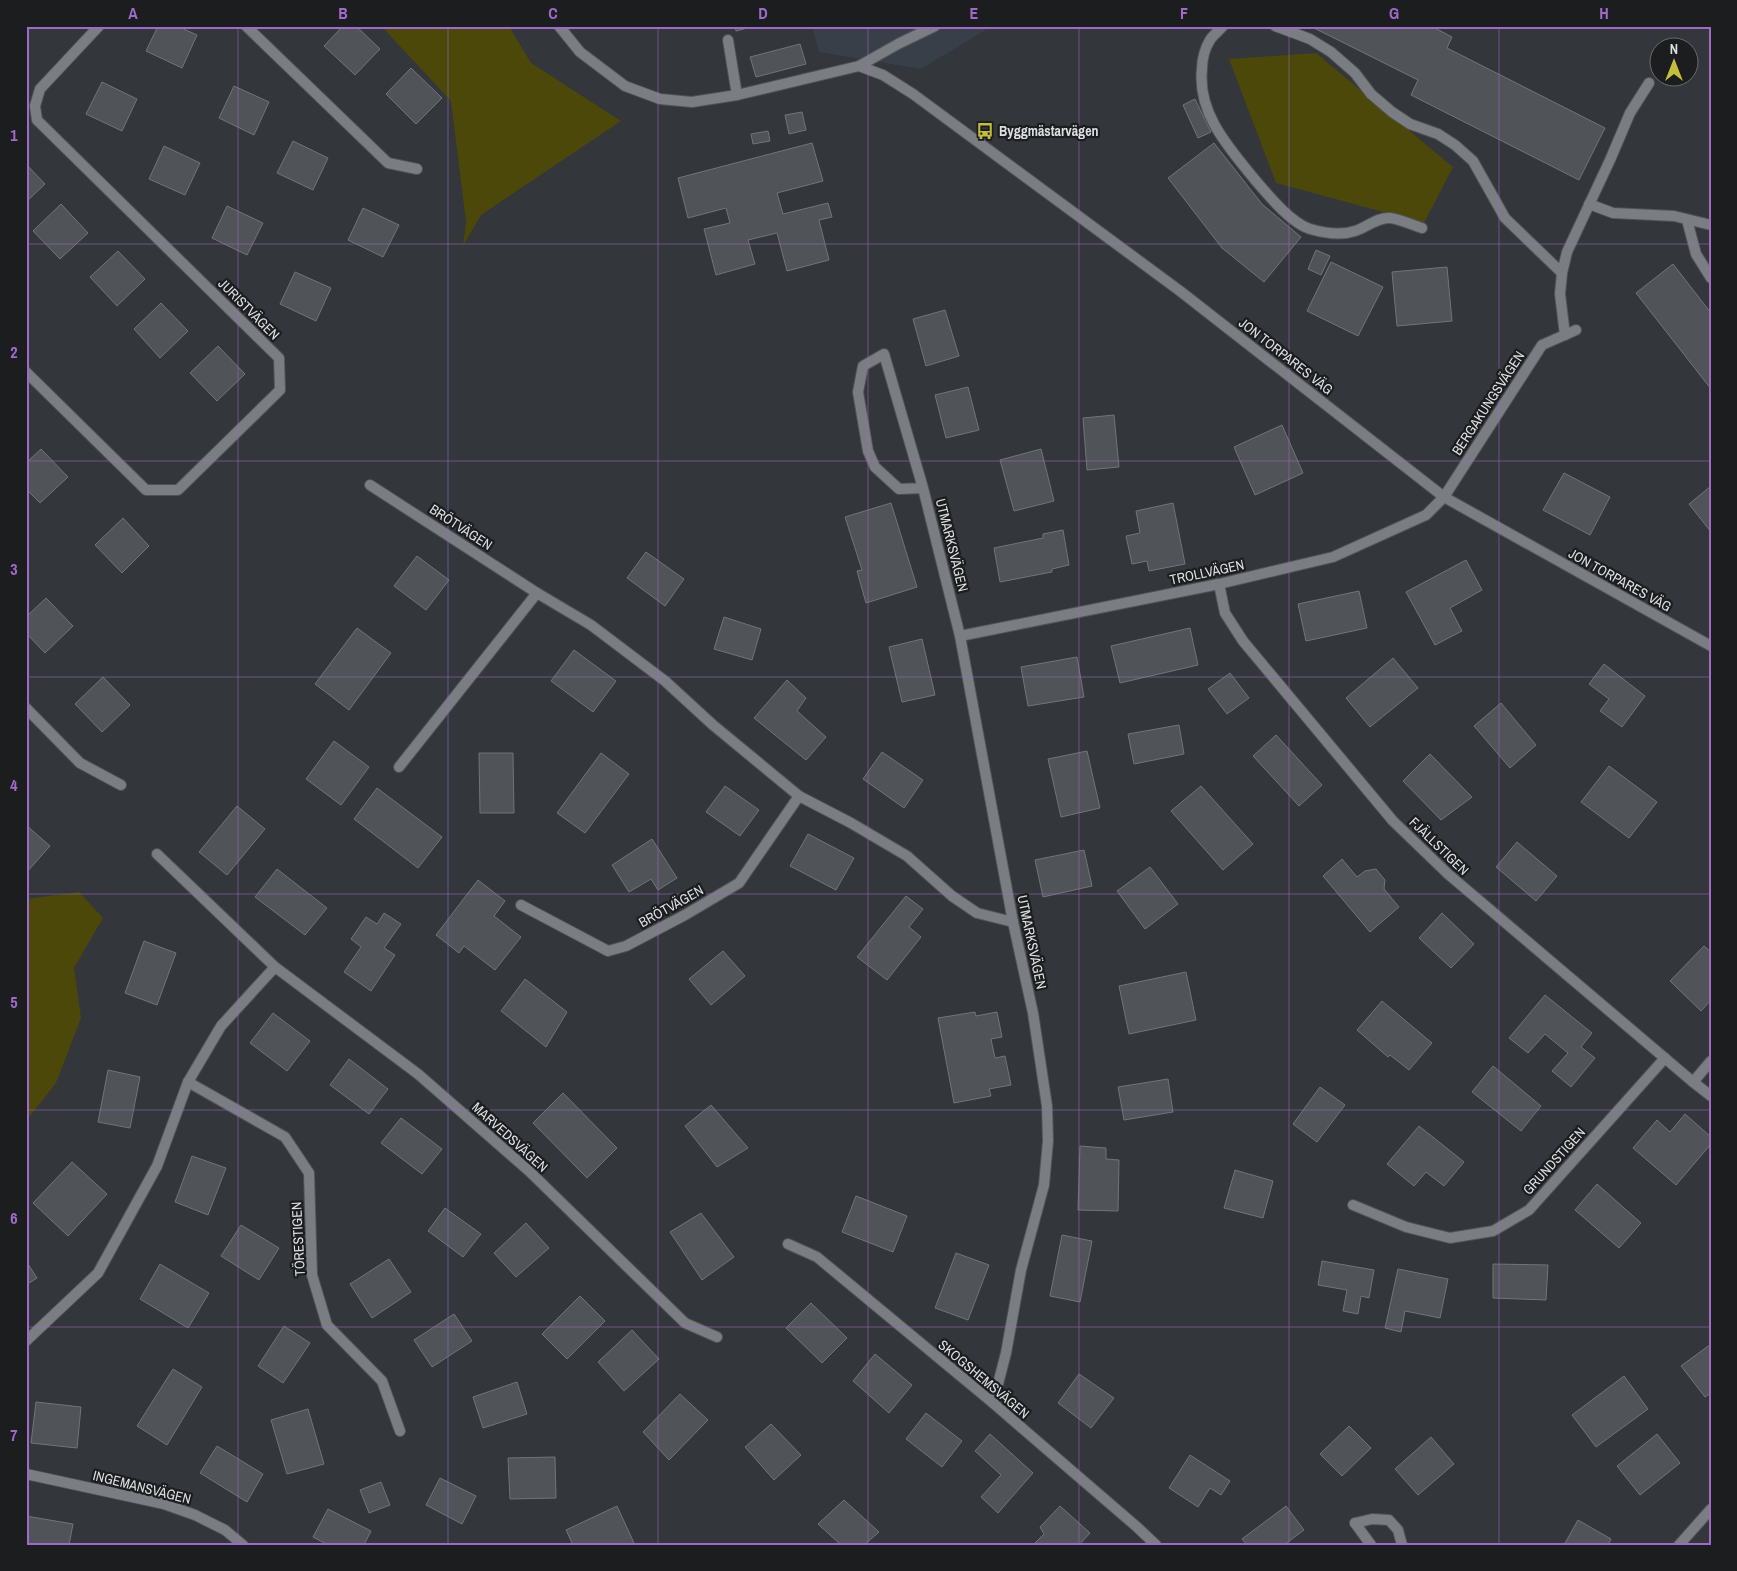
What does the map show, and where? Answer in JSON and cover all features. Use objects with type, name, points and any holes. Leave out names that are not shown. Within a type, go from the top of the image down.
[{"type":"street","name":"JURISTVÄGEN","points":[[26,372],[146,490],[178,490],[280,390],[280,358],[37,120],[35,106],[40,89],[100,26]]},
{"type":"street","points":[[246,26],[388,163],[416,169]]},
{"type":"street","points":[[559,26],[580,52],[625,86],[660,99],[692,102],[737,95],[859,66],[935,26]]},
{"type":"street","points":[[1223,26],[1210,40],[1202,61],[1203,99],[1214,126],[1232,151],[1263,189],[1289,216],[1308,228],[1336,234],[1354,231],[1389,218],[1422,228]]},
{"type":"street","points":[[1276,26],[1310,39],[1332,52],[1355,73],[1371,94],[1392,112],[1410,124],[1438,134],[1455,145],[1473,161],[1505,218],[1562,272]]},
{"type":"street","points":[[728,40],[737,95]]},
{"type":"street","name":"JON TORPARES VÄG","points":[[859,66],[883,75],[945,117],[1180,291],[1444,497],[1711,646]]},
{"type":"street","points":[[1565,335],[1560,294],[1562,272],[1567,252],[1630,113],[1649,83]]},
{"type":"street","points":[[1589,204],[1613,213],[1674,216],[1711,225]]},
{"type":"street","points":[[1687,220],[1696,254],[1711,278]]},
{"type":"street","name":"BERGAKUNGSVÄGEN","points":[[1444,497],[1542,345],[1576,330]]},
{"type":"street","name":"UTMARKSVÄGEN","points":[[923,488],[899,489],[874,468],[868,450],[858,392],[863,366],[884,354],[923,488],[960,636],[1013,922],[1034,1022],[1047,1106],[1048,1141],[1044,1185],[1021,1270],[1006,1352],[993,1403]]},
{"type":"street","name":"BRÖTVÄGEN","points":[[370,485],[537,593],[591,625],[664,681],[713,725],[799,796],[851,823],[906,856],[952,896],[977,913],[1013,922]]},
{"type":"street","name":"TROLLVÄGEN","points":[[960,636],[1219,584],[1333,557],[1426,515],[1444,497]]},
{"type":"street","name":"FJÄLLSTIGEN","points":[[1219,584],[1225,613],[1243,641],[1393,821],[1456,882],[1711,1096]]},
{"type":"street","points":[[399,766],[537,593]]},
{"type":"street","points":[[26,708],[80,762],[121,785]]},
{"type":"street","name":"BRÖTVÄGEN","points":[[521,905],[608,951],[626,946],[685,916],[739,883],[799,796]]},
{"type":"street","name":"MARVEDSVÄGEN","points":[[157,854],[275,967],[418,1074],[529,1170],[685,1324],[717,1337]]},
{"type":"street","points":[[26,1341],[98,1274],[157,1166],[188,1082],[221,1026],[275,967]]},
{"type":"street","name":"GRUNDSTIGEN","points":[[1353,1205],[1406,1227],[1450,1238],[1494,1231],[1529,1210],[1665,1058]]},
{"type":"street","points":[[1693,1082],[1711,1061]]},
{"type":"street","name":"TÖRESTIGEN","points":[[188,1082],[285,1137],[309,1173],[312,1275],[328,1325],[382,1381],[400,1431]]},
{"type":"street","name":"SKOGSHEMSVÄGEN","points":[[788,1244],[817,1257],[993,1403],[1156,1545]]},
{"type":"street","name":"INGEMANSVÄGEN","points":[[26,1474],[164,1504],[194,1515],[225,1530],[243,1545]]},
{"type":"street","points":[[1679,1545],[1711,1508]]},
{"type":"street","points":[[1371,1545],[1355,1523],[1372,1519],[1389,1520],[1398,1530],[1402,1545]]},
{"type":"shaded area","points":[[381,26],[509,26],[531,63],[621,121],[481,215],[463,246],[466,222],[451,101]]},
{"type":"shaded area","points":[[812,26],[992,26],[921,69],[819,52]]},
{"type":"shaded area","points":[[1316,53],[1453,167],[1424,223],[1276,183],[1229,59]]},
{"type":"shaded area","points":[[79,892],[103,918],[74,968],[81,1018],[56,1083],[26,1121],[26,899]]},
{"type":"building","points":[[158,26],[177,26],[197,35],[182,68],[146,51]]},
{"type":"building","points":[[343,26],[356,26],[380,49],[355,75],[324,46]]},
{"type":"building","points":[[735,26],[755,26],[736,31]]},
{"type":"building","points":[[1310,26],[1431,26],[1452,37],[1447,48],[1605,128],[1579,180],[1411,95],[1418,80]]},
{"type":"building","points":[[800,44],[806,64],[756,77],[750,57]]},
{"type":"building","points":[[411,68],[442,98],[416,124],[386,94]]},
{"type":"building","points":[[102,82],[137,99],[122,131],[86,114]]},
{"type":"building","points":[[234,86],[269,102],[254,135],[219,118]]},
{"type":"building","points":[[1195,99],[1211,132],[1198,138],[1183,105]]},
{"type":"building","points":[[802,112],[806,130],[789,134],[785,115]]},
{"type":"building","points":[[768,131],[770,141],[753,144],[751,134]]},
{"type":"building","points":[[293,141],[328,158],[313,190],[277,173]]},
{"type":"building","points":[[812,143],[823,181],[777,193],[783,214],[828,203],[832,217],[819,220],[829,260],[787,271],[777,233],[748,240],[755,264],[716,275],[704,229],[730,223],[726,208],[688,218],[678,178]]},
{"type":"building","points":[[1214,143],[1262,204],[1301,237],[1264,282],[1222,248],[1168,178]]},
{"type":"building","points":[[164,146],[200,163],[185,195],[149,179]]},
{"type":"building","points":[[26,164],[45,184],[26,202]]},
{"type":"building","points":[[61,204],[88,233],[60,259],[33,231]]},
{"type":"building","points":[[227,206],[263,223],[247,255],[212,238]]},
{"type":"building","points":[[363,208],[399,225],[383,257],[348,240]]},
{"type":"building","points":[[1316,250],[1330,256],[1321,275],[1308,269]]},
{"type":"building","points":[[118,251],[145,279],[117,306],[90,277]]},
{"type":"building","points":[[1331,262],[1383,287],[1358,336],[1307,311]]},
{"type":"building","points":[[1673,264],[1711,313],[1711,389],[1636,293]]},
{"type":"building","points":[[1447,267],[1452,321],[1397,326],[1392,272]]},
{"type":"building","points":[[295,272],[331,288],[316,321],[280,304]]},
{"type":"building","points":[[161,303],[188,331],[160,358],[134,329]]},
{"type":"building","points":[[945,310],[959,356],[926,366],[913,319]]},
{"type":"building","points":[[218,346],[245,374],[217,401],[190,373]]},
{"type":"building","points":[[968,387],[979,430],[946,438],[935,395]]},
{"type":"building","points":[[1114,415],[1119,467],[1087,470],[1083,418]]},
{"type":"building","points":[[1282,425],[1303,473],[1255,495],[1234,447]]},
{"type":"building","points":[[41,449],[68,477],[40,503],[26,489],[26,463]]},
{"type":"building","points":[[1041,449],[1054,501],[1014,511],[1000,460]]},
{"type":"building","points":[[1564,473],[1610,497],[1590,535],[1543,510]]},
{"type":"building","points":[[1711,486],[1711,532],[1689,504]]},
{"type":"building","points":[[891,503],[917,587],[866,603],[857,571],[862,570],[845,517]]},
{"type":"building","points":[[1173,503],[1185,564],[1149,571],[1147,561],[1132,564],[1126,536],[1140,533],[1136,511]]},
{"type":"building","points":[[123,518],[149,546],[122,573],[95,545]]},
{"type":"building","points":[[1063,530],[1069,565],[1052,569],[1052,572],[1000,582],[994,548],[1043,538],[1043,534]]},
{"type":"building","points":[[646,552],[684,579],[665,606],[627,578]]},
{"type":"building","points":[[417,556],[449,580],[426,610],[394,586]]},
{"type":"building","points":[[1466,560],[1482,590],[1450,608],[1462,631],[1435,645],[1406,592]]},
{"type":"building","points":[[1359,591],[1367,628],[1306,641],[1298,604]]},
{"type":"building","points":[[46,598],[73,626],[45,653],[26,633],[26,617]]},
{"type":"building","points":[[724,617],[761,629],[752,660],[714,649]]},
{"type":"building","points":[[357,628],[391,653],[349,710],[315,684]]},
{"type":"building","points":[[1190,628],[1198,665],[1120,683],[1111,646]]},
{"type":"building","points":[[922,639],[935,695],[902,702],[889,647]]},
{"type":"building","points":[[574,650],[616,681],[593,712],[551,681]]},
{"type":"building","points":[[1077,657],[1084,697],[1028,706],[1021,667]]},
{"type":"building","points":[[1393,658],[1418,688],[1370,727],[1346,698]]},
{"type":"building","points":[[1604,664],[1645,696],[1622,727],[1600,711],[1609,699],[1589,684]]},
{"type":"building","points":[[1230,673],[1249,698],[1227,714],[1208,689]]},
{"type":"building","points":[[103,677],[130,705],[102,732],[75,704]]},
{"type":"building","points":[[787,680],[806,698],[797,711],[826,737],[806,760],[754,718]]},
{"type":"building","points":[[1501,703],[1536,745],[1510,768],[1474,726]]},
{"type":"building","points":[[1179,725],[1184,754],[1134,764],[1128,734]]},
{"type":"building","points":[[1276,735],[1322,785],[1299,806],[1253,756]]},
{"type":"building","points":[[334,741],[369,767],[341,805],[306,779]]},
{"type":"building","points":[[1087,751],[1100,808],[1061,817],[1048,759]]},
{"type":"building","points":[[882,752],[923,780],[904,808],[863,779]]},
{"type":"building","points":[[479,753],[513,753],[514,813],[480,813]]},
{"type":"building","points":[[601,753],[629,774],[585,833],[557,813]]},
{"type":"building","points":[[1430,754],[1472,797],[1441,820],[1403,781]]},
{"type":"building","points":[[1609,766],[1657,802],[1629,838],[1581,802]]},
{"type":"building","points":[[725,786],[759,810],[740,836],[706,812]]},
{"type":"building","points":[[1201,786],[1253,844],[1223,870],[1171,811]]},
{"type":"building","points":[[377,788],[442,837],[418,868],[354,819]]},
{"type":"building","points":[[237,806],[265,829],[227,875],[199,852]]},
{"type":"building","points":[[26,825],[50,846],[26,873]]},
{"type":"building","points":[[808,834],[854,858],[836,890],[790,866]]},
{"type":"building","points":[[652,839],[677,878],[658,890],[651,879],[629,892],[612,865]]},
{"type":"building","points":[[1517,842],[1557,876],[1536,901],[1496,867]]},
{"type":"building","points":[[1084,850],[1092,886],[1043,897],[1035,860]]},
{"type":"building","points":[[1342,859],[1357,877],[1365,871],[1376,869],[1385,880],[1384,889],[1399,907],[1370,932],[1323,876]]},
{"type":"building","points":[[1150,867],[1178,904],[1145,929],[1117,891]]},
{"type":"building","points":[[277,869],[327,908],[305,935],[255,897]]},
{"type":"building","points":[[478,880],[505,901],[494,916],[521,937],[495,970],[464,946],[459,953],[436,935]]},
{"type":"building","points":[[906,896],[923,909],[909,927],[921,937],[887,980],[857,957]]},
{"type":"building","points":[[384,913],[401,924],[384,948],[395,955],[371,991],[344,972],[361,947],[351,939],[366,917],[377,924]]},
{"type":"building","points":[[1442,913],[1474,944],[1451,968],[1419,938]]},
{"type":"building","points":[[144,941],[176,953],[157,1005],[125,993]]},
{"type":"building","points":[[1704,946],[1711,952],[1711,1000],[1701,1011],[1670,981]]},
{"type":"building","points":[[723,951],[745,976],[711,1005],[689,979]]},
{"type":"building","points":[[1186,972],[1196,1020],[1129,1034],[1119,986]]},
{"type":"building","points":[[525,979],[567,1012],[546,1047],[501,1011]]},
{"type":"building","points":[[1545,995],[1592,1033],[1581,1047],[1595,1058],[1571,1087],[1552,1071],[1568,1053],[1545,1034],[1528,1053],[1509,1038]]},
{"type":"building","points":[[1382,1001],[1432,1043],[1409,1070],[1390,1055],[1388,1057],[1357,1030]]},
{"type":"building","points":[[975,1012],[976,1016],[997,1012],[1002,1037],[991,1039],[995,1058],[1005,1056],[1011,1085],[989,1089],[991,1096],[954,1103],[938,1018]]},
{"type":"building","points":[[273,1013],[310,1041],[287,1071],[250,1043]]},
{"type":"building","points":[[349,1059],[388,1089],[369,1114],[330,1085]]},
{"type":"building","points":[[1493,1066],[1541,1106],[1521,1131],[1472,1092]]},
{"type":"building","points":[[108,1070],[140,1077],[130,1128],[98,1122]]},
{"type":"building","points":[[1168,1079],[1173,1112],[1124,1120],[1118,1087]]},
{"type":"building","points":[[1320,1087],[1345,1105],[1317,1142],[1293,1124]]},
{"type":"building","points":[[563,1093],[617,1148],[587,1178],[533,1123]]},
{"type":"building","points":[[711,1105],[748,1148],[717,1167],[685,1126]]},
{"type":"building","points":[[1685,1114],[1711,1137],[1711,1144],[1676,1185],[1633,1148],[1657,1120],[1670,1132]]},
{"type":"building","points":[[401,1118],[442,1149],[422,1174],[381,1143]]},
{"type":"building","points":[[1419,1126],[1464,1162],[1444,1186],[1426,1172],[1414,1186],[1387,1164]]},
{"type":"building","points":[[1080,1146],[1106,1148],[1106,1159],[1119,1160],[1118,1211],[1078,1210]]},
{"type":"building","points":[[192,1156],[226,1168],[208,1215],[175,1202]]},
{"type":"building","points":[[72,1162],[107,1194],[68,1236],[33,1203]]},
{"type":"building","points":[[1235,1170],[1273,1181],[1263,1218],[1224,1208]]},
{"type":"building","points":[[1597,1184],[1641,1223],[1619,1248],[1575,1210]]},
{"type":"building","points":[[856,1196],[907,1216],[893,1252],[842,1232]]},
{"type":"building","points":[[445,1208],[481,1234],[463,1257],[428,1231]]},
{"type":"building","points":[[701,1213],[734,1257],[702,1280],[670,1232]]},
{"type":"building","points":[[526,1223],[549,1248],[516,1277],[494,1253]]},
{"type":"building","points":[[241,1225],[279,1248],[259,1280],[221,1256]]},
{"type":"building","points":[[1062,1235],[1092,1241],[1080,1302],[1050,1296]]},
{"type":"building","points":[[956,1253],[989,1265],[968,1320],[935,1308]]},
{"type":"building","points":[[389,1259],[411,1292],[372,1318],[350,1284]]},
{"type":"building","points":[[26,1261],[37,1278],[26,1285]]},
{"type":"building","points":[[1322,1261],[1374,1270],[1369,1298],[1361,1296],[1358,1314],[1343,1311],[1347,1290],[1318,1285]]},
{"type":"building","points":[[160,1264],[209,1293],[188,1328],[140,1299]]},
{"type":"building","points":[[1493,1264],[1548,1265],[1546,1300],[1493,1298]]},
{"type":"building","points":[[1398,1269],[1448,1279],[1440,1318],[1405,1311],[1401,1332],[1385,1328]]},
{"type":"building","points":[[580,1296],[605,1321],[567,1359],[542,1334]]},
{"type":"building","points":[[811,1303],[847,1338],[822,1363],[786,1328]]},
{"type":"building","points":[[454,1314],[472,1341],[432,1367],[414,1340]]},
{"type":"building","points":[[284,1326],[310,1343],[283,1383],[258,1366]]},
{"type":"building","points":[[632,1330],[659,1359],[624,1391],[598,1362]]},
{"type":"building","points":[[1711,1344],[1711,1393],[1705,1397],[1681,1366]]},
{"type":"building","points":[[875,1354],[912,1385],[889,1413],[853,1381]]},
{"type":"building","points":[[173,1369],[202,1387],[167,1445],[137,1426]]},
{"type":"building","points":[[1079,1374],[1114,1398],[1091,1428],[1058,1403]]},
{"type":"building","points":[[1624,1376],[1648,1409],[1596,1447],[1572,1415]]},
{"type":"building","points":[[517,1382],[527,1414],[483,1428],[473,1397]]},
{"type":"building","points":[[680,1394],[708,1420],[669,1460],[643,1432]]},
{"type":"building","points":[[36,1402],[81,1407],[77,1448],[31,1443]]},
{"type":"building","points":[[308,1409],[324,1464],[287,1474],[271,1420]]},
{"type":"building","points":[[926,1413],[962,1441],[942,1467],[906,1439]]},
{"type":"building","points":[[771,1424],[801,1455],[774,1480],[745,1447]]},
{"type":"building","points":[[1349,1426],[1371,1448],[1342,1476],[1320,1454]]},
{"type":"building","points":[[990,1434],[1033,1473],[998,1513],[981,1497],[1001,1475],[975,1451]]},
{"type":"building","points":[[1657,1434],[1680,1463],[1640,1495],[1617,1466]]},
{"type":"building","points":[[1431,1437],[1454,1464],[1418,1495],[1395,1469]]},
{"type":"building","points":[[217,1446],[263,1474],[247,1502],[200,1473]]},
{"type":"building","points":[[1190,1455],[1230,1481],[1221,1495],[1210,1488],[1198,1507],[1169,1488]]},
{"type":"building","points":[[555,1457],[556,1498],[510,1499],[508,1458]]},
{"type":"building","points":[[440,1478],[476,1496],[462,1524],[426,1505]]},
{"type":"building","points":[[381,1482],[390,1505],[369,1513],[360,1490]]},
{"type":"building","points":[[844,1500],[879,1532],[864,1545],[841,1545],[818,1524]]},
{"type":"building","points":[[617,1506],[634,1543],[629,1545],[573,1545],[566,1530]]},
{"type":"building","points":[[1060,1506],[1090,1533],[1079,1545],[1033,1545],[1044,1534],[1040,1527]]},
{"type":"building","points":[[1286,1506],[1304,1530],[1284,1545],[1247,1545],[1242,1539]]},
{"type":"building","points":[[328,1509],[371,1531],[364,1545],[328,1545],[313,1537]]},
{"type":"building","points":[[26,1516],[73,1524],[69,1545],[26,1545]]},
{"type":"building","points":[[1578,1520],[1611,1539],[1608,1545],[1564,1545]]},
{"type":"place","name":"Byggmästarvägen","points":[[985,131]]}]
